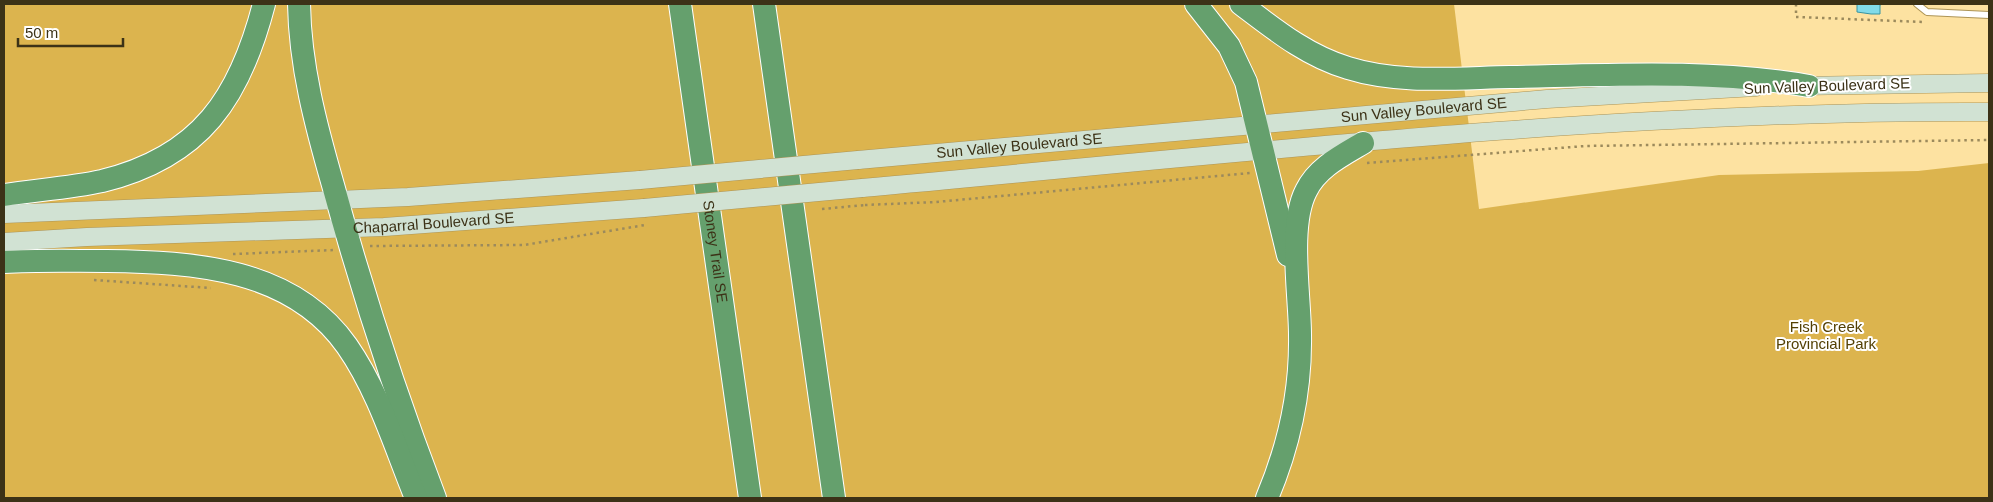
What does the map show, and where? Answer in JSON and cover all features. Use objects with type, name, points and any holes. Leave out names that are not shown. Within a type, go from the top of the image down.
[{"type":"highway","points":[[4,195],[102,181],[144,167],[181,146],[207,124],[234,87],[248,59],[264,4]]},
{"type":"highway","points":[[299,4],[305,71],[317,127],[337,201],[342,239],[364,294],[435,498]]},
{"type":"highway","name":"Stoney Trail SE","points":[[680,4],[750,498]]},
{"type":"highway","points":[[764,4],[834,498]]},
{"type":"highway","points":[[1196,4],[1216,29],[1238,62],[1248,86],[1299,305]]},
{"type":"highway","points":[[1241,4],[1284,36],[1315,55],[1348,69],[1375,75],[1446,79],[1707,76],[1766,78],[1808,86]]},
{"type":"highway","points":[[1267,498],[1286,446],[1295,405],[1300,360],[1298,224],[1303,198],[1311,182],[1325,167],[1363,153]]},
{"type":"highway","points":[[4,262],[64,260],[196,266],[246,276],[280,289],[296,298],[323,320],[349,350],[371,387],[416,498]]},
{"type":"main road","name":"Sun Valley Boulevard SE","points":[[858,160],[1547,99],[1808,86],[1989,83]]},
{"type":"main road","name":"Sun Valley Boulevard SE","points":[[863,197],[1264,152],[1363,153],[1548,128],[1695,119],[1882,112],[1989,112]]},
{"type":"main road","name":"Chaparral Boulevard SE","points":[[4,214],[337,201],[640,180],[858,160]]},
{"type":"main road","name":"Chaparral Boulevard SE","points":[[4,242],[87,237],[342,239],[863,197]]},
{"type":"lane","points":[[1917,4],[1927,12],[1989,15]]},
{"type":"path","points":[[1796,4],[1796,17],[1931,23]]},
{"type":"path","points":[[1363,153],[1494,151],[1585,146],[1989,140]]},
{"type":"path","points":[[863,197],[936,202],[1256,173]]},
{"type":"path","points":[[368,245],[382,247],[524,245],[645,216]]},
{"type":"path","points":[[226,254],[342,239]]},
{"type":"path","points":[[86,280],[206,289],[216,286]]},
{"type":"green space","name":"Fish Creek Provincial Park","points":[[4,4],[1454,4],[1479,209],[1719,175],[1918,171],[1989,163],[1989,498],[4,498]]},
{"type":"building","points":[[1857,4],[1883,4],[1880,5],[1880,14],[1871,14],[1857,12]]}]
